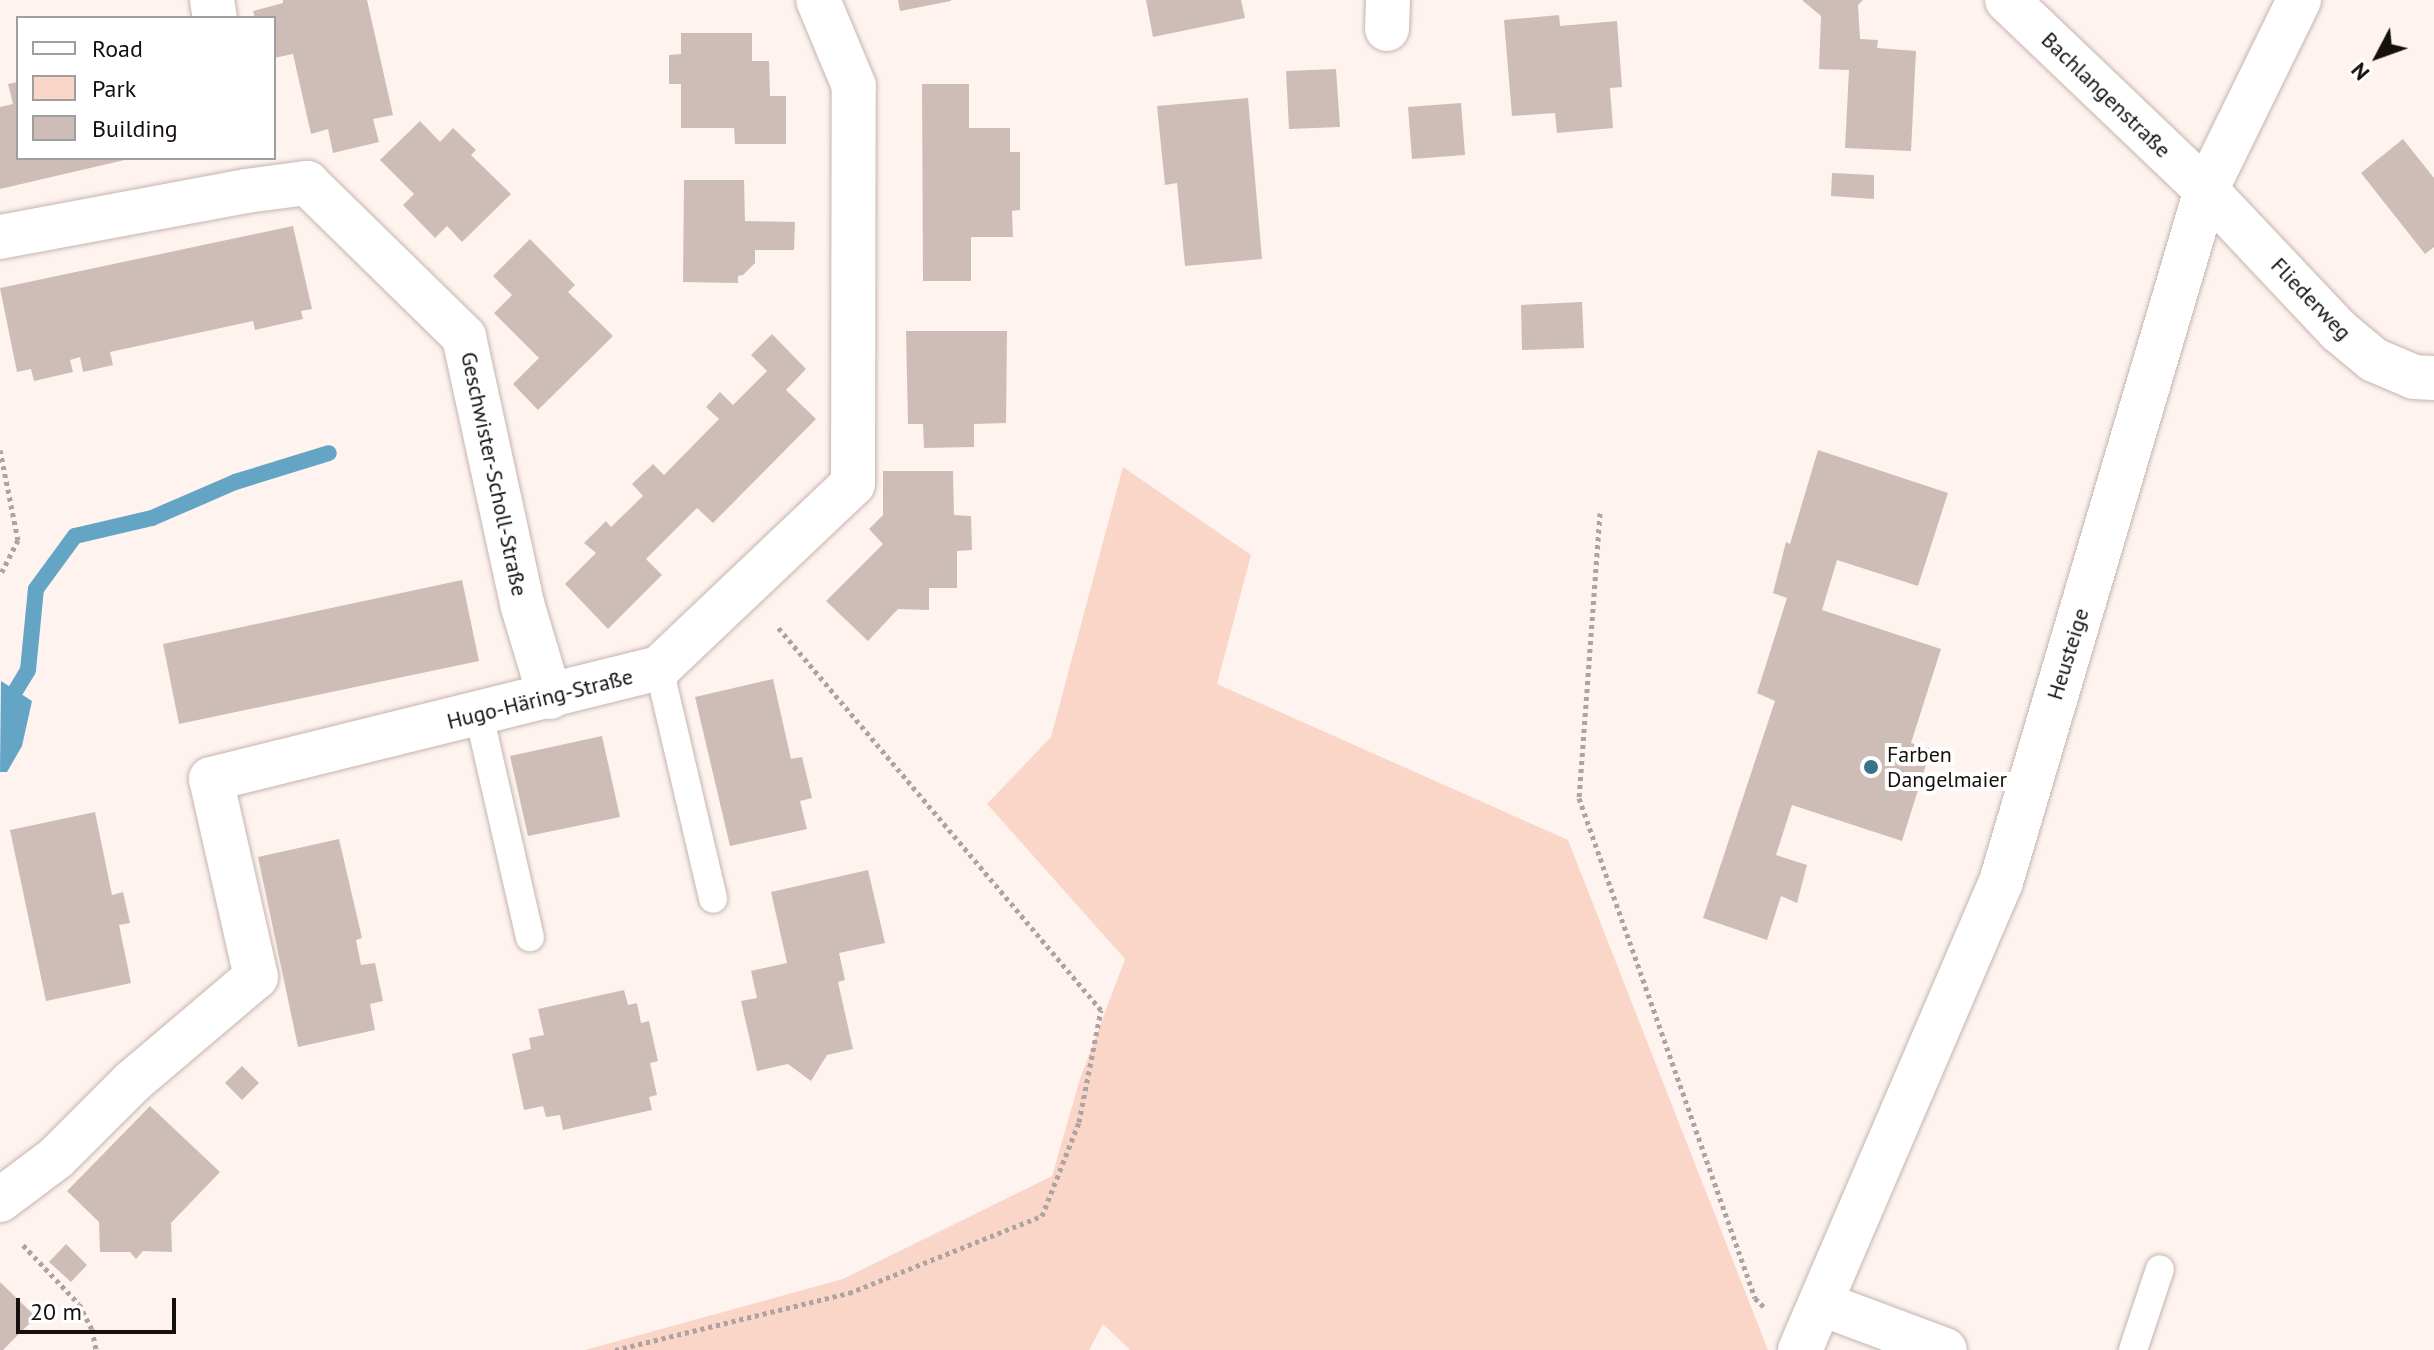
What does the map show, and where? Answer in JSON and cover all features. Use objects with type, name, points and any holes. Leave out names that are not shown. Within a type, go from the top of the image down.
[{"type":"street","name":"Hugo-Häring-Straße","points":[[0,1200],[56,1158],[132,1082],[256,977],[211,779],[659,668],[853,484],[854,86],[818,0]]},
{"type":"street","name":"Bachlangenstraße","points":[[2007,0],[2206,190]]},
{"type":"street","name":"Heusteige","points":[[1801,1348],[2001,882],[2206,190],[2299,0]]},
{"type":"street","name":"Geschwister-Scholl-Straße","points":[[0,237],[243,174],[307,183],[464,337],[523,607],[550,697]]},
{"type":"street","name":"Fliederweg","points":[[2206,190],[2339,331],[2374,360],[2414,377],[2434,378]]},
{"type":"street","points":[[1822,1304],[1945,1350]]},
{"type":"lane","points":[[659,668],[713,899]]},
{"type":"lane","points":[[479,715],[530,937]]},
{"type":"lane","points":[[2133,1350],[2160,1269]]},
{"type":"path","points":[[0,450],[18,540],[0,575]]},
{"type":"path","points":[[1600,513],[1579,798],[1755,1298],[1801,1348]]},
{"type":"path","points":[[615,1350],[849,1293],[1042,1216],[1079,1122],[1101,1010],[746,588]]},
{"type":"path","points":[[20,1242],[79,1304],[92,1329],[96,1350]]},
{"type":"green space","points":[[1123,467],[1251,555],[1217,684],[1568,840],[1768,1350],[1130,1350],[1103,1324],[1089,1350],[585,1350],[843,1279],[1052,1176],[1080,1079],[1125,959],[987,804],[1051,737]]},
{"type":"water","points":[[1,681],[32,701],[22,746],[7,772],[0,772]]},
{"type":"building","points":[[283,0],[367,0],[393,115],[373,119],[379,142],[333,153],[328,129],[311,134],[293,54],[276,58],[276,16],[254,16],[253,11],[283,3]]},
{"type":"building","points":[[898,0],[951,0],[951,1],[900,11]]},
{"type":"building","points":[[1146,0],[1241,0],[1245,18],[1153,37]]},
{"type":"building","points":[[1802,0],[1863,0],[1858,5],[1860,39],[1878,40],[1877,48],[1916,51],[1911,151],[1845,148],[1849,70],[1819,69],[1821,16]]},
{"type":"building","points":[[1559,15],[1560,26],[1617,21],[1622,87],[1610,88],[1613,128],[1557,133],[1555,113],[1512,116],[1504,20]]},
{"type":"building","points":[[681,33],[752,33],[752,61],[769,61],[770,96],[786,96],[786,144],[735,144],[734,128],[681,128],[681,84],[669,84],[669,55],[681,54]]},
{"type":"building","points":[[1336,69],[1340,127],[1289,129],[1286,71]]},
{"type":"building","points":[[16,82],[16,160],[125,160],[0,189],[0,107],[13,104],[8,84]]},
{"type":"building","points":[[922,84],[969,84],[969,128],[1010,128],[1010,152],[1020,152],[1020,210],[1012,211],[1013,237],[971,237],[971,281],[923,281]]},
{"type":"building","points":[[1248,98],[1262,259],[1185,266],[1177,183],[1165,185],[1157,106]]},
{"type":"building","points":[[1461,103],[1465,155],[1412,159],[1408,107]]},
{"type":"building","points":[[420,121],[440,142],[453,128],[476,150],[471,155],[511,194],[462,242],[447,226],[435,238],[403,205],[414,194],[380,160]]},
{"type":"building","points":[[2403,139],[2434,178],[2434,247],[2425,254],[2361,173]]},
{"type":"building","points":[[1832,173],[1874,175],[1874,199],[1831,196]]},
{"type":"building","points":[[684,180],[744,180],[745,221],[795,222],[794,250],[755,250],[755,263],[738,276],[738,283],[683,282]]},
{"type":"building","points":[[293,226],[312,309],[301,311],[303,319],[255,330],[253,321],[110,352],[113,365],[83,372],[80,357],[70,360],[73,372],[34,381],[31,369],[17,372],[0,288]]},
{"type":"building","points":[[530,239],[575,285],[568,292],[613,336],[538,410],[513,384],[539,358],[494,313],[512,295],[493,276]]},
{"type":"building","points":[[1582,302],[1584,348],[1522,350],[1521,305]]},
{"type":"building","points":[[906,331],[1007,331],[1006,423],[974,424],[974,447],[924,448],[923,424],[908,424]]},
{"type":"building","points":[[772,334],[806,369],[786,390],[816,419],[713,523],[697,508],[646,559],[662,575],[608,629],[565,584],[596,553],[584,543],[606,521],[611,527],[643,496],[632,484],[653,464],[664,475],[719,419],[706,407],[720,392],[733,405],[767,371],[751,355]]},
{"type":"building","points":[[1818,450],[1948,493],[1918,586],[1837,560],[1822,610],[1941,649],[1911,743],[1931,749],[1902,841],[1792,805],[1776,855],[1807,865],[1797,903],[1781,896],[1767,940],[1703,918],[1775,701],[1757,693],[1787,598],[1773,593],[1786,542],[1790,544]]},
{"type":"building","points":[[883,471],[953,471],[954,515],[971,516],[972,550],[957,551],[957,588],[929,588],[929,610],[898,609],[868,641],[826,601],[883,544],[869,529],[883,515]]},
{"type":"building","points":[[462,580],[479,661],[179,724],[163,644]]},
{"type":"building","points":[[773,679],[791,759],[802,757],[812,798],[800,801],[807,829],[730,846],[695,697]]},
{"type":"building","points":[[602,736],[620,817],[528,836],[510,756]]},
{"type":"building","points":[[95,812],[112,895],[123,892],[130,923],[119,925],[131,983],[46,1001],[10,830]]},
{"type":"building","points":[[339,839],[362,938],[356,940],[361,965],[375,963],[383,1001],[370,1004],[375,1030],[298,1047],[258,857]]},
{"type":"building","points":[[868,870],[885,943],[839,953],[845,980],[838,982],[853,1049],[827,1055],[811,1081],[788,1064],[757,1071],[741,1001],[757,998],[751,971],[787,963],[771,892]]},
{"type":"building","points":[[624,990],[628,1005],[637,1003],[641,1023],[649,1021],[658,1061],[650,1063],[657,1095],[649,1097],[652,1110],[563,1130],[560,1115],[546,1117],[543,1106],[524,1110],[512,1054],[531,1049],[529,1038],[544,1035],[538,1009]]},
{"type":"building","points":[[242,1066],[259,1083],[242,1100],[225,1083]]},
{"type":"building","points":[[150,1106],[220,1172],[171,1223],[172,1252],[143,1251],[136,1259],[130,1252],[100,1252],[99,1222],[67,1191]]},
{"type":"building","points":[[66,1244],[87,1265],[71,1282],[49,1262]]},
{"type":"building","points":[[0,1282],[36,1317],[3,1350],[0,1350]]},
{"type":"waterway","points":[[16,690],[28,670],[36,589],[75,536],[152,518],[235,482],[329,453]]},
{"type":"place","name":"Farben Dangelmaier","points":[[1871,767]]}]
